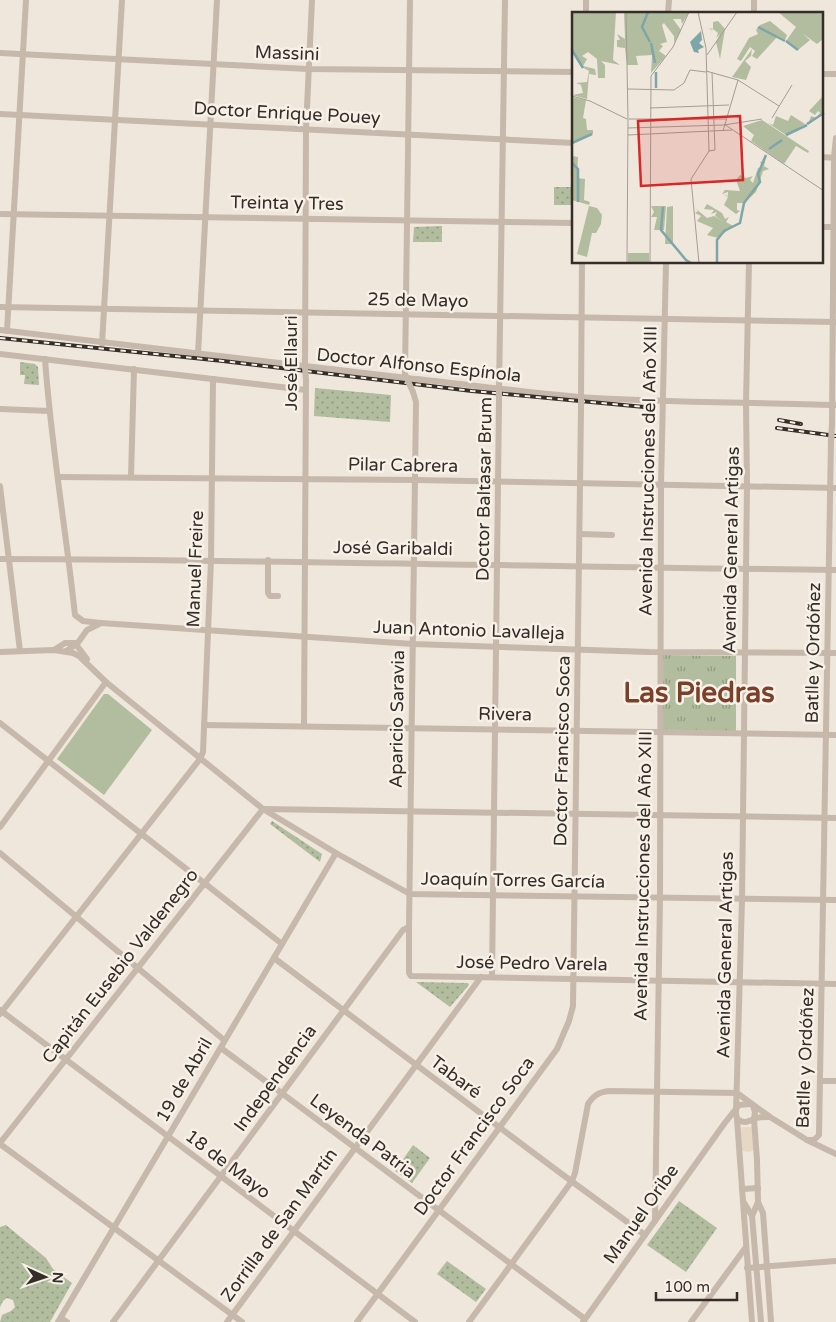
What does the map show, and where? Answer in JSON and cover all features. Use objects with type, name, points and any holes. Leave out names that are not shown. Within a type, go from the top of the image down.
[{"type":"street","points":[[3,330],[8,307],[26,0]]},
{"type":"street","points":[[102,344],[122,0]]},
{"type":"street","points":[[198,354],[217,0]]},
{"type":"street","name":"José Ellauri","points":[[304,726],[306,129],[312,0]]},
{"type":"street","points":[[408,379],[405,374],[410,0]]},
{"type":"street","name":"Doctor Baltasar Brum","points":[[492,978],[505,0]]},
{"type":"street","name":"Massini","points":[[0,53],[308,69],[572,72]]},
{"type":"street","name":"Doctor Enrique Pouey","points":[[0,114],[572,143]]},
{"type":"street","name":"Batlle y Ordóñez","points":[[807,1140],[814,1140],[819,1135],[828,653],[832,570],[833,488],[831,440],[834,405],[836,138]]},
{"type":"street","name":"Treinta y Tres","points":[[0,214],[572,223]]},
{"type":"street","name":"Doctor Francisco Soca","points":[[357,1322],[556,1049],[563,1038],[573,1006],[580,568],[582,264]]},
{"type":"street","name":"Avenida Instrucciones del Año XIII","points":[[655,1221],[660,897],[660,568],[666,264]]},
{"type":"street","name":"Avenida General Artigas","points":[[736,1108],[742,899],[749,264]]},
{"type":"street","name":"25 de Mayo","points":[[0,307],[834,322]]},
{"type":"street","name":"Doctor Alfonso Espínola","points":[[3,330],[102,344],[500,390],[581,397],[663,401],[834,405]]},
{"type":"street","points":[[0,354],[134,368],[306,390]]},
{"type":"street","points":[[45,359],[49,411],[69,559]]},
{"type":"street","points":[[131,477],[134,368]]},
{"type":"street","name":"Manuel Freire","points":[[200,759],[203,752],[209,630],[213,379]]},
{"type":"street","name":"Aparicio Saravia","points":[[408,379],[416,402],[409,973]]},
{"type":"street","points":[[0,410],[49,411]]},
{"type":"street","name":"Pilar Cabrera","points":[[59,477],[306,478],[833,488]]},
{"type":"street","points":[[0,490],[20,651]]},
{"type":"street","points":[[580,534],[612,535]]},
{"type":"street","name":"José Garibaldi","points":[[0,559],[268,560],[580,568],[832,570]]},
{"type":"street","name":"Juan Antonio Lavalleja","points":[[69,559],[75,615],[83,621],[305,638],[413,644],[660,652],[836,653]]},
{"type":"street","points":[[268,560],[268,593],[270,596],[278,596]]},
{"type":"street","points":[[66,651],[77,644],[87,630],[101,623]]},
{"type":"street","points":[[0,652],[54,650],[65,643],[73,642],[77,644]]},
{"type":"street","name":"Joaquín Torres García","points":[[77,644],[82,654],[106,682]]},
{"type":"street","name":"Joaquín Torres García","points":[[54,650],[66,651],[79,656],[106,682],[263,809],[336,853],[410,894],[836,900]]},
{"type":"street","points":[[0,827],[106,682]]},
{"type":"street","points":[[0,723],[282,944]]},
{"type":"street","name":"Rivera","points":[[204,725],[836,735]]},
{"type":"street","points":[[1,1012],[200,759]]},
{"type":"street","points":[[263,809],[836,818]]},
{"type":"street","name":"Capitán Eusebio Valdenegro","points":[[0,1143],[263,809]]},
{"type":"street","points":[[0,853],[224,1040]]},
{"type":"street","name":"19 de Abril","points":[[60,1320],[336,853]]},
{"type":"street","name":"Independencia","points":[[113,1322],[403,930],[409,927]]},
{"type":"street","name":"Tabaré","points":[[274,958],[645,1235]]},
{"type":"street","name":"José Pedro Varela","points":[[409,973],[414,977],[836,984]]},
{"type":"street","name":"Zorrilla de San Martín","points":[[227,1322],[481,977]]},
{"type":"street","name":"18 de Mayo","points":[[1,1012],[414,1322]]},
{"type":"street","name":"Leyenda Patria","points":[[221,1048],[584,1320]]},
{"type":"street","points":[[820,1082],[836,1082]]},
{"type":"street","points":[[469,1322],[572,1181],[588,1104],[598,1093],[610,1090],[737,1094],[770,1118],[807,1140],[836,1154]]},
{"type":"street","points":[[752,1216],[758,1202],[754,1108],[750,1104],[743,1103],[736,1108],[736,1113],[738,1119],[752,1322]]},
{"type":"street","name":"Manuel Oribe","points":[[584,1320],[736,1108]]},
{"type":"street","points":[[724,1124],[738,1119],[747,1122],[754,1119],[770,1118]]},
{"type":"street","points":[[819,1135],[823,1148]]},
{"type":"street","points":[[0,1143],[242,1322]]},
{"type":"street","points":[[742,1189],[758,1188]]},
{"type":"street","points":[[743,1201],[752,1216],[762,1322]]},
{"type":"street","points":[[758,1202],[763,1213],[771,1322]]},
{"type":"street","points":[[691,1322],[746,1246]]},
{"type":"street","points":[[747,1268],[836,1262]]},
{"type":"street","points":[[60,1320],[67,1322]]},
{"type":"green space","points":[[554,187],[572,187],[572,205],[554,205]]},
{"type":"green space","points":[[442,226],[442,242],[413,242],[414,227]]},
{"type":"green space","points":[[20,362],[35,364],[38,367],[39,385],[24,384],[25,375],[20,375]]},
{"type":"green space","points":[[315,388],[391,395],[390,422],[314,416]]},
{"type":"green space","points":[[662,655],[736,656],[736,732],[661,731]]},
{"type":"green space","points":[[104,694],[108,694],[152,730],[104,795],[57,759]]},
{"type":"green space","points":[[272,821],[322,854],[320,862],[270,824]]},
{"type":"green space","points":[[416,982],[468,983],[469,985],[450,1007]]},
{"type":"green space","points":[[413,1145],[430,1158],[412,1183],[395,1171]]},
{"type":"green space","points":[[679,1201],[717,1228],[686,1272],[647,1245]]},
{"type":"green space","points":[[6,1225],[46,1258],[53,1269],[72,1283],[50,1322],[0,1322],[2,1315],[15,1307],[13,1300],[7,1298],[0,1307],[0,1227]]},
{"type":"green space","points":[[447,1261],[486,1289],[476,1302],[437,1274]]},
{"type":"shaded area","points":[[752,1127],[754,1150],[750,1152],[742,1151],[741,1128]]},
{"type":"railway","points":[[0,338],[223,361],[472,391],[655,408]]},
{"type":"railway","points":[[779,420],[801,424]]},
{"type":"railway","points":[[777,428],[836,436]]},
{"type":"district","name":"Las Piedras","points":[[699,692]]}]
